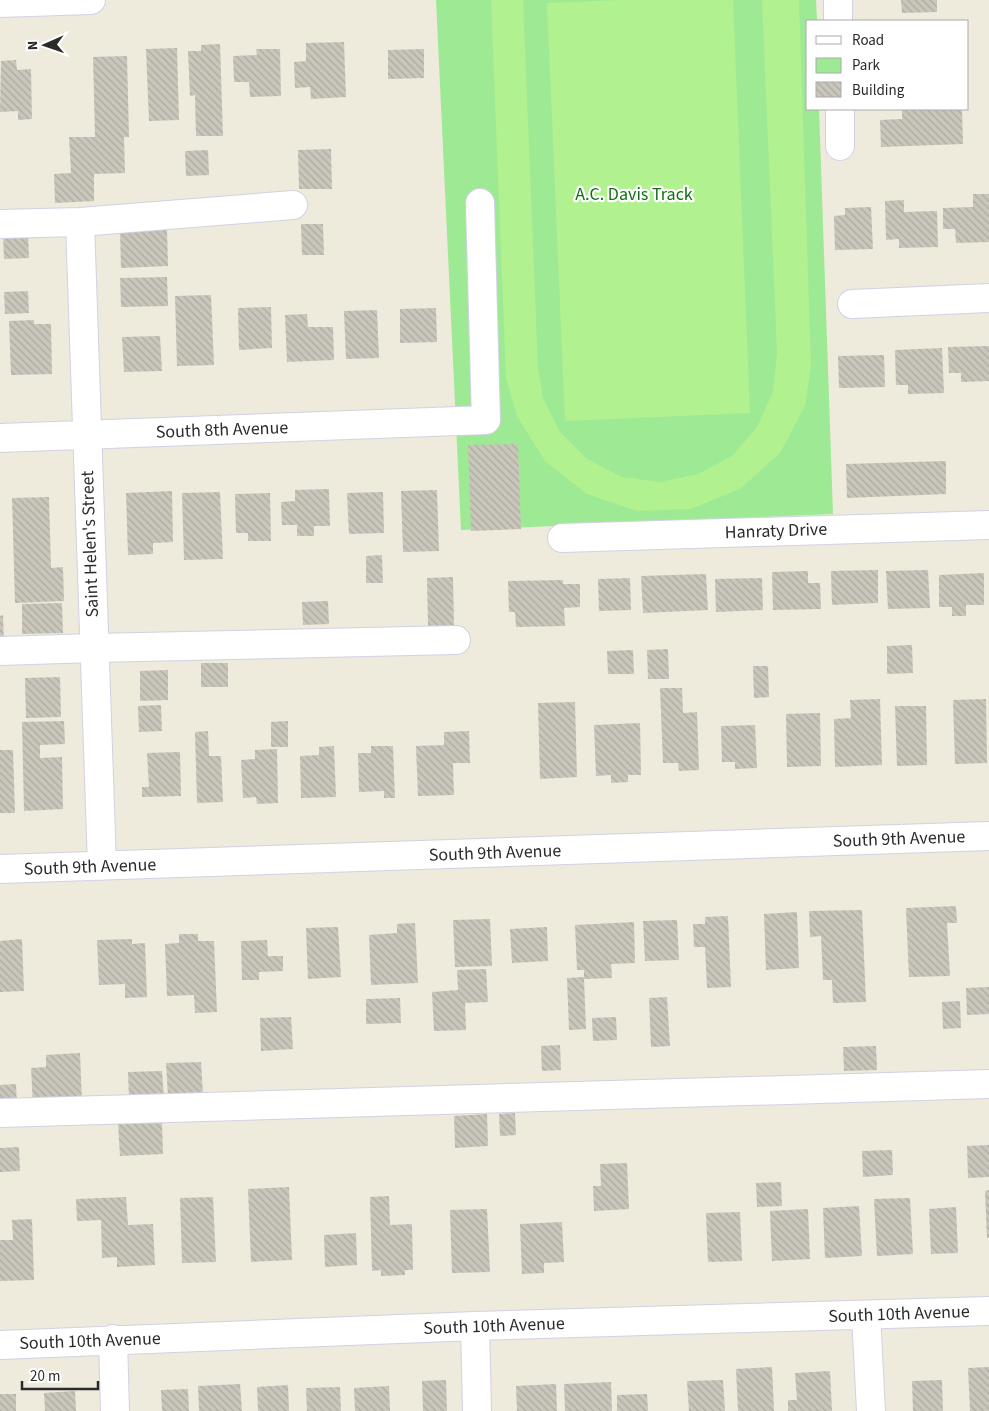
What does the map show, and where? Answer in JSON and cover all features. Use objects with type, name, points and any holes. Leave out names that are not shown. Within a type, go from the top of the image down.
[{"type":"street","points":[[0,3],[90,0]]},
{"type":"street","points":[[838,0],[838,20]]},
{"type":"street","points":[[840,110],[840,146]]},
{"type":"street","name":"South 8th Avenue","points":[[0,438],[486,420],[480,204]]},
{"type":"street","points":[[0,224],[80,222],[293,205]]},
{"type":"street","name":"Saint Helen's Street","points":[[80,222],[102,866]]},
{"type":"street","points":[[852,304],[989,298]]},
{"type":"street","name":"Hanraty Drive","points":[[562,538],[989,525]]},
{"type":"street","points":[[0,651],[456,640]]},
{"type":"street","name":"South 9th Avenue","points":[[0,870],[989,836]]},
{"type":"street","points":[[0,1113],[989,1084]]},
{"type":"street","name":"South 10th Avenue","points":[[0,1344],[475,1326],[989,1311]]},
{"type":"street","points":[[866,1315],[871,1411]]},
{"type":"street","points":[[475,1326],[477,1411]]},
{"type":"street","points":[[113,1339],[115,1411]]},
{"type":"green space","name":"A.C. Davis Track","points":[[436,0],[816,0],[817,20],[806,20],[806,110],[819,110],[833,514],[461,530]]},
{"type":"green space","points":[[491,0],[523,0],[538,368],[543,398],[560,432],[587,459],[622,477],[660,482],[698,474],[732,456],[757,427],[773,392],[777,352],[762,0],[799,0],[811,366],[805,406],[780,453],[740,489],[691,509],[637,511],[587,494],[545,461],[517,416],[506,378]]},
{"type":"green space","points":[[620,0],[733,0],[750,413],[565,421],[547,3]]},
{"type":"building","points":[[901,0],[937,0],[937,12],[902,13]]},
{"type":"building","points":[[344,42],[346,97],[311,99],[310,87],[295,88],[294,62],[306,61],[306,43]]},
{"type":"building","points":[[220,44],[223,136],[196,136],[195,95],[190,96],[188,51],[201,51],[201,45]]},
{"type":"building","points":[[177,48],[179,120],[149,121],[146,49]]},
{"type":"building","points":[[256,49],[280,49],[281,96],[250,97],[249,82],[234,82],[233,56],[257,55]]},
{"type":"building","points":[[424,49],[424,78],[388,79],[388,50]]},
{"type":"building","points":[[127,56],[129,137],[124,137],[125,173],[94,174],[94,201],[55,203],[54,174],[71,173],[69,137],[95,137],[93,57]]},
{"type":"building","points":[[16,60],[17,70],[31,69],[32,119],[18,120],[18,111],[0,112],[1,61]]},
{"type":"building","points":[[902,110],[962,110],[963,144],[881,147],[880,120],[902,119]]},
{"type":"building","points":[[331,149],[332,189],[299,189],[298,150]]},
{"type":"building","points":[[208,150],[209,175],[186,176],[185,151]]},
{"type":"building","points":[[973,194],[989,194],[989,242],[956,243],[955,229],[943,229],[943,208],[973,207]]},
{"type":"building","points":[[904,200],[904,212],[937,211],[938,247],[899,248],[899,239],[886,240],[885,201]]},
{"type":"building","points":[[871,207],[873,249],[835,250],[834,216],[845,215],[845,208]]},
{"type":"building","points":[[301,224],[323,224],[324,255],[302,255]]},
{"type":"building","points":[[167,229],[168,266],[121,268],[120,230]]},
{"type":"building","points":[[28,232],[29,258],[4,259],[3,233]]},
{"type":"building","points":[[167,277],[168,306],[121,307],[120,278]]},
{"type":"building","points":[[28,291],[29,313],[5,314],[4,292]]},
{"type":"building","points":[[211,295],[214,365],[177,366],[175,296]]},
{"type":"building","points":[[271,307],[272,348],[239,350],[238,308]]},
{"type":"building","points":[[436,308],[437,342],[400,343],[400,309]]},
{"type":"building","points":[[377,310],[379,358],[346,359],[344,311]]},
{"type":"building","points":[[307,314],[308,327],[333,327],[334,360],[287,362],[285,315]]},
{"type":"building","points":[[34,320],[34,324],[51,324],[52,374],[11,375],[9,321]]},
{"type":"building","points":[[160,336],[162,371],[124,372],[122,337]]},
{"type":"building","points":[[989,346],[989,381],[961,382],[961,373],[949,373],[948,347]]},
{"type":"building","points":[[942,348],[944,393],[908,394],[908,385],[896,385],[895,350]]},
{"type":"building","points":[[884,355],[885,387],[839,388],[838,356]]},
{"type":"building","points":[[518,444],[521,529],[471,531],[468,445]]},
{"type":"building","points":[[946,461],[946,494],[847,498],[846,464]]},
{"type":"building","points":[[329,489],[330,526],[314,526],[314,536],[297,536],[297,525],[282,525],[281,502],[295,501],[295,490]]},
{"type":"building","points":[[437,490],[439,551],[403,552],[401,491]]},
{"type":"building","points":[[172,491],[173,542],[153,543],[153,554],[128,555],[126,493]]},
{"type":"building","points":[[220,492],[223,559],[184,560],[182,493]]},
{"type":"building","points":[[383,492],[384,533],[349,534],[347,493]]},
{"type":"building","points":[[270,493],[271,541],[248,541],[248,533],[236,533],[235,494]]},
{"type":"building","points":[[49,497],[51,568],[63,567],[64,601],[15,603],[12,498]]},
{"type":"building","points":[[382,555],[383,583],[366,583],[366,556]]},
{"type":"building","points":[[878,570],[878,603],[832,605],[831,571]]},
{"type":"building","points":[[928,570],[930,608],[888,609],[886,571]]},
{"type":"building","points":[[808,571],[808,583],[820,583],[821,609],[773,610],[772,572]]},
{"type":"building","points":[[984,573],[984,605],[966,605],[966,616],[952,616],[952,607],[939,607],[939,575]]},
{"type":"building","points":[[706,574],[708,610],[643,613],[641,576]]},
{"type":"building","points":[[453,577],[454,626],[428,626],[427,578]]},
{"type":"building","points":[[630,578],[631,610],[599,611],[598,579]]},
{"type":"building","points":[[762,578],[763,610],[716,612],[715,579]]},
{"type":"building","points":[[563,580],[563,584],[580,584],[580,607],[564,608],[565,626],[516,627],[515,612],[509,612],[508,581]]},
{"type":"building","points":[[328,601],[329,624],[303,625],[302,602]]},
{"type":"building","points":[[62,603],[63,633],[22,634],[22,604]]},
{"type":"building","points":[[3,615],[4,643],[0,644],[0,616]]},
{"type":"building","points":[[912,645],[913,673],[887,674],[887,646]]},
{"type":"building","points":[[668,649],[669,679],[648,679],[647,650]]},
{"type":"building","points":[[633,650],[634,674],[608,674],[607,651]]},
{"type":"building","points":[[201,663],[228,663],[228,687],[201,687]]},
{"type":"building","points":[[753,666],[768,666],[769,697],[754,698]]},
{"type":"building","points":[[168,670],[168,700],[140,701],[140,671]]},
{"type":"building","points":[[60,677],[61,717],[26,718],[25,678]]},
{"type":"building","points":[[660,688],[682,688],[683,713],[697,712],[699,770],[679,771],[678,763],[663,763]]},
{"type":"building","points":[[880,699],[882,765],[835,767],[834,719],[851,718],[850,700]]},
{"type":"building","points":[[986,699],[987,763],[955,764],[953,700]]},
{"type":"building","points":[[575,702],[577,777],[540,779],[538,703]]},
{"type":"building","points":[[161,705],[162,731],[139,732],[138,706]]},
{"type":"building","points":[[895,706],[926,706],[927,765],[897,766]]},
{"type":"building","points":[[820,713],[821,766],[787,767],[786,714]]},
{"type":"building","points":[[64,721],[65,744],[40,745],[40,758],[62,757],[63,809],[24,811],[22,722]]},
{"type":"building","points":[[288,721],[288,747],[271,747],[271,722]]},
{"type":"building","points":[[640,723],[641,775],[628,775],[628,782],[611,783],[611,775],[596,776],[594,725]]},
{"type":"building","points":[[755,725],[757,768],[735,769],[735,762],[722,762],[721,726]]},
{"type":"building","points":[[208,731],[209,756],[221,756],[223,802],[197,803],[195,732]]},
{"type":"building","points":[[469,731],[470,763],[453,763],[454,795],[418,796],[416,746],[444,745],[444,732]]},
{"type":"building","points":[[334,746],[336,797],[301,798],[300,756],[319,755],[319,747]]},
{"type":"building","points":[[371,746],[393,746],[395,798],[384,798],[384,791],[359,792],[358,753],[371,753]]},
{"type":"building","points":[[277,749],[278,803],[257,804],[256,797],[243,798],[241,760],[255,759],[255,750]]},
{"type":"building","points":[[0,750],[13,750],[15,813],[0,813]]},
{"type":"building","points":[[180,752],[181,796],[142,797],[142,787],[149,787],[147,753]]},
{"type":"building","points":[[956,906],[957,923],[947,923],[950,976],[909,977],[906,908]]},
{"type":"building","points":[[862,910],[866,1002],[833,1003],[832,980],[823,980],[821,936],[810,937],[809,911]]},
{"type":"building","points":[[797,912],[799,968],[766,970],[764,914]]},
{"type":"building","points":[[728,916],[731,987],[707,988],[705,947],[694,947],[693,924],[705,924],[705,917]]},
{"type":"building","points":[[490,919],[492,966],[455,967],[453,920]]},
{"type":"building","points":[[677,920],[679,960],[645,961],[643,921]]},
{"type":"building","points":[[634,922],[635,963],[611,964],[612,978],[584,979],[586,1029],[569,1030],[567,978],[584,977],[584,970],[577,970],[575,925]]},
{"type":"building","points":[[415,923],[418,983],[371,985],[369,935],[397,933],[397,924]]},
{"type":"building","points":[[338,927],[341,977],[308,979],[306,928]]},
{"type":"building","points":[[547,927],[548,961],[512,963],[510,929]]},
{"type":"building","points":[[179,934],[198,934],[198,941],[214,941],[217,1012],[195,1013],[194,995],[167,996],[165,944],[179,943]]},
{"type":"building","points":[[22,939],[24,991],[0,992],[0,941]]},
{"type":"building","points":[[132,939],[132,944],[145,943],[147,997],[125,998],[125,984],[99,985],[97,940]]},
{"type":"building","points":[[267,940],[268,956],[283,956],[283,971],[259,972],[259,980],[242,980],[241,941]]},
{"type":"building","points":[[486,969],[488,1002],[465,1003],[466,1030],[434,1031],[432,992],[458,990],[457,970]]},
{"type":"building","points":[[989,987],[989,1014],[967,1015],[966,988]]},
{"type":"building","points":[[667,997],[670,1046],[651,1047],[649,998]]},
{"type":"building","points":[[400,998],[401,1023],[366,1024],[366,999]]},
{"type":"building","points":[[960,1001],[961,1028],[943,1029],[942,1002]]},
{"type":"building","points":[[291,1017],[293,1049],[261,1051],[260,1018]]},
{"type":"building","points":[[616,1017],[617,1040],[593,1041],[592,1018]]},
{"type":"building","points":[[560,1045],[561,1070],[542,1071],[541,1046]]},
{"type":"building","points":[[876,1046],[877,1070],[844,1071],[843,1047]]},
{"type":"building","points":[[80,1053],[82,1102],[33,1105],[31,1068],[46,1067],[46,1055]]},
{"type":"building","points":[[201,1062],[203,1094],[168,1096],[166,1063]]},
{"type":"building","points":[[162,1071],[164,1097],[129,1099],[128,1072]]},
{"type":"building","points":[[16,1084],[17,1105],[0,1106],[0,1085]]},
{"type":"building","points":[[515,1113],[516,1135],[500,1136],[499,1114]]},
{"type":"building","points":[[487,1114],[488,1146],[455,1148],[454,1116]]},
{"type":"building","points":[[162,1122],[163,1154],[120,1156],[118,1124]]},
{"type":"building","points":[[989,1145],[989,1177],[968,1178],[967,1146]]},
{"type":"building","points":[[19,1147],[20,1171],[0,1172],[0,1148]]},
{"type":"building","points":[[892,1150],[893,1175],[863,1177],[862,1151]]},
{"type":"building","points":[[627,1163],[629,1209],[594,1211],[593,1186],[601,1186],[600,1164]]},
{"type":"building","points":[[781,1182],[782,1206],[757,1207],[756,1183]]},
{"type":"building","points":[[289,1187],[292,1260],[251,1262],[248,1189]]},
{"type":"building","points":[[989,1190],[989,1238],[987,1238],[985,1191]]},
{"type":"building","points":[[389,1196],[390,1225],[412,1224],[413,1270],[405,1270],[405,1275],[381,1276],[381,1270],[372,1271],[370,1197]]},
{"type":"building","points":[[126,1197],[128,1225],[153,1224],[155,1265],[117,1267],[117,1257],[102,1258],[101,1220],[77,1221],[76,1199]]},
{"type":"building","points":[[213,1197],[216,1262],[182,1263],[180,1198]]},
{"type":"building","points":[[910,1198],[913,1254],[877,1256],[874,1199]]},
{"type":"building","points":[[859,1206],[862,1256],[825,1258],[823,1208]]},
{"type":"building","points":[[956,1207],[958,1253],[931,1254],[929,1209]]},
{"type":"building","points":[[487,1209],[490,1272],[452,1273],[450,1210]]},
{"type":"building","points":[[808,1209],[810,1259],[772,1261],[770,1211]]},
{"type":"building","points":[[740,1212],[742,1261],[708,1262],[706,1213]]},
{"type":"building","points":[[32,1219],[34,1280],[0,1281],[0,1240],[13,1240],[12,1220]]},
{"type":"building","points":[[562,1222],[564,1262],[544,1263],[544,1273],[522,1274],[520,1224]]},
{"type":"building","points":[[356,1233],[357,1265],[325,1267],[324,1235]]},
{"type":"building","points":[[772,1367],[774,1411],[738,1411],[736,1369]]},
{"type":"building","points":[[989,1367],[989,1411],[970,1411],[968,1368]]},
{"type":"building","points":[[830,1371],[832,1411],[788,1411],[788,1400],[797,1400],[795,1373]]},
{"type":"building","points":[[446,1380],[447,1411],[423,1411],[422,1381]]},
{"type":"building","points":[[723,1380],[725,1411],[689,1411],[687,1381]]},
{"type":"building","points":[[942,1380],[943,1411],[913,1411],[912,1381]]},
{"type":"building","points":[[611,1382],[612,1411],[565,1411],[564,1384]]},
{"type":"building","points":[[240,1384],[242,1411],[199,1411],[198,1386]]},
{"type":"building","points":[[556,1384],[557,1411],[517,1411],[516,1386]]},
{"type":"building","points":[[288,1385],[289,1411],[258,1411],[257,1387]]},
{"type":"building","points":[[389,1386],[390,1411],[355,1411],[354,1388]]},
{"type":"building","points":[[340,1387],[341,1411],[307,1411],[306,1388]]},
{"type":"building","points":[[188,1389],[189,1411],[162,1411],[161,1390]]},
{"type":"building","points":[[75,1391],[76,1411],[45,1411],[44,1393]]},
{"type":"building","points":[[0,1394],[16,1394],[16,1411],[0,1411]]},
{"type":"building","points":[[647,1394],[648,1411],[617,1411],[617,1395]]}]
